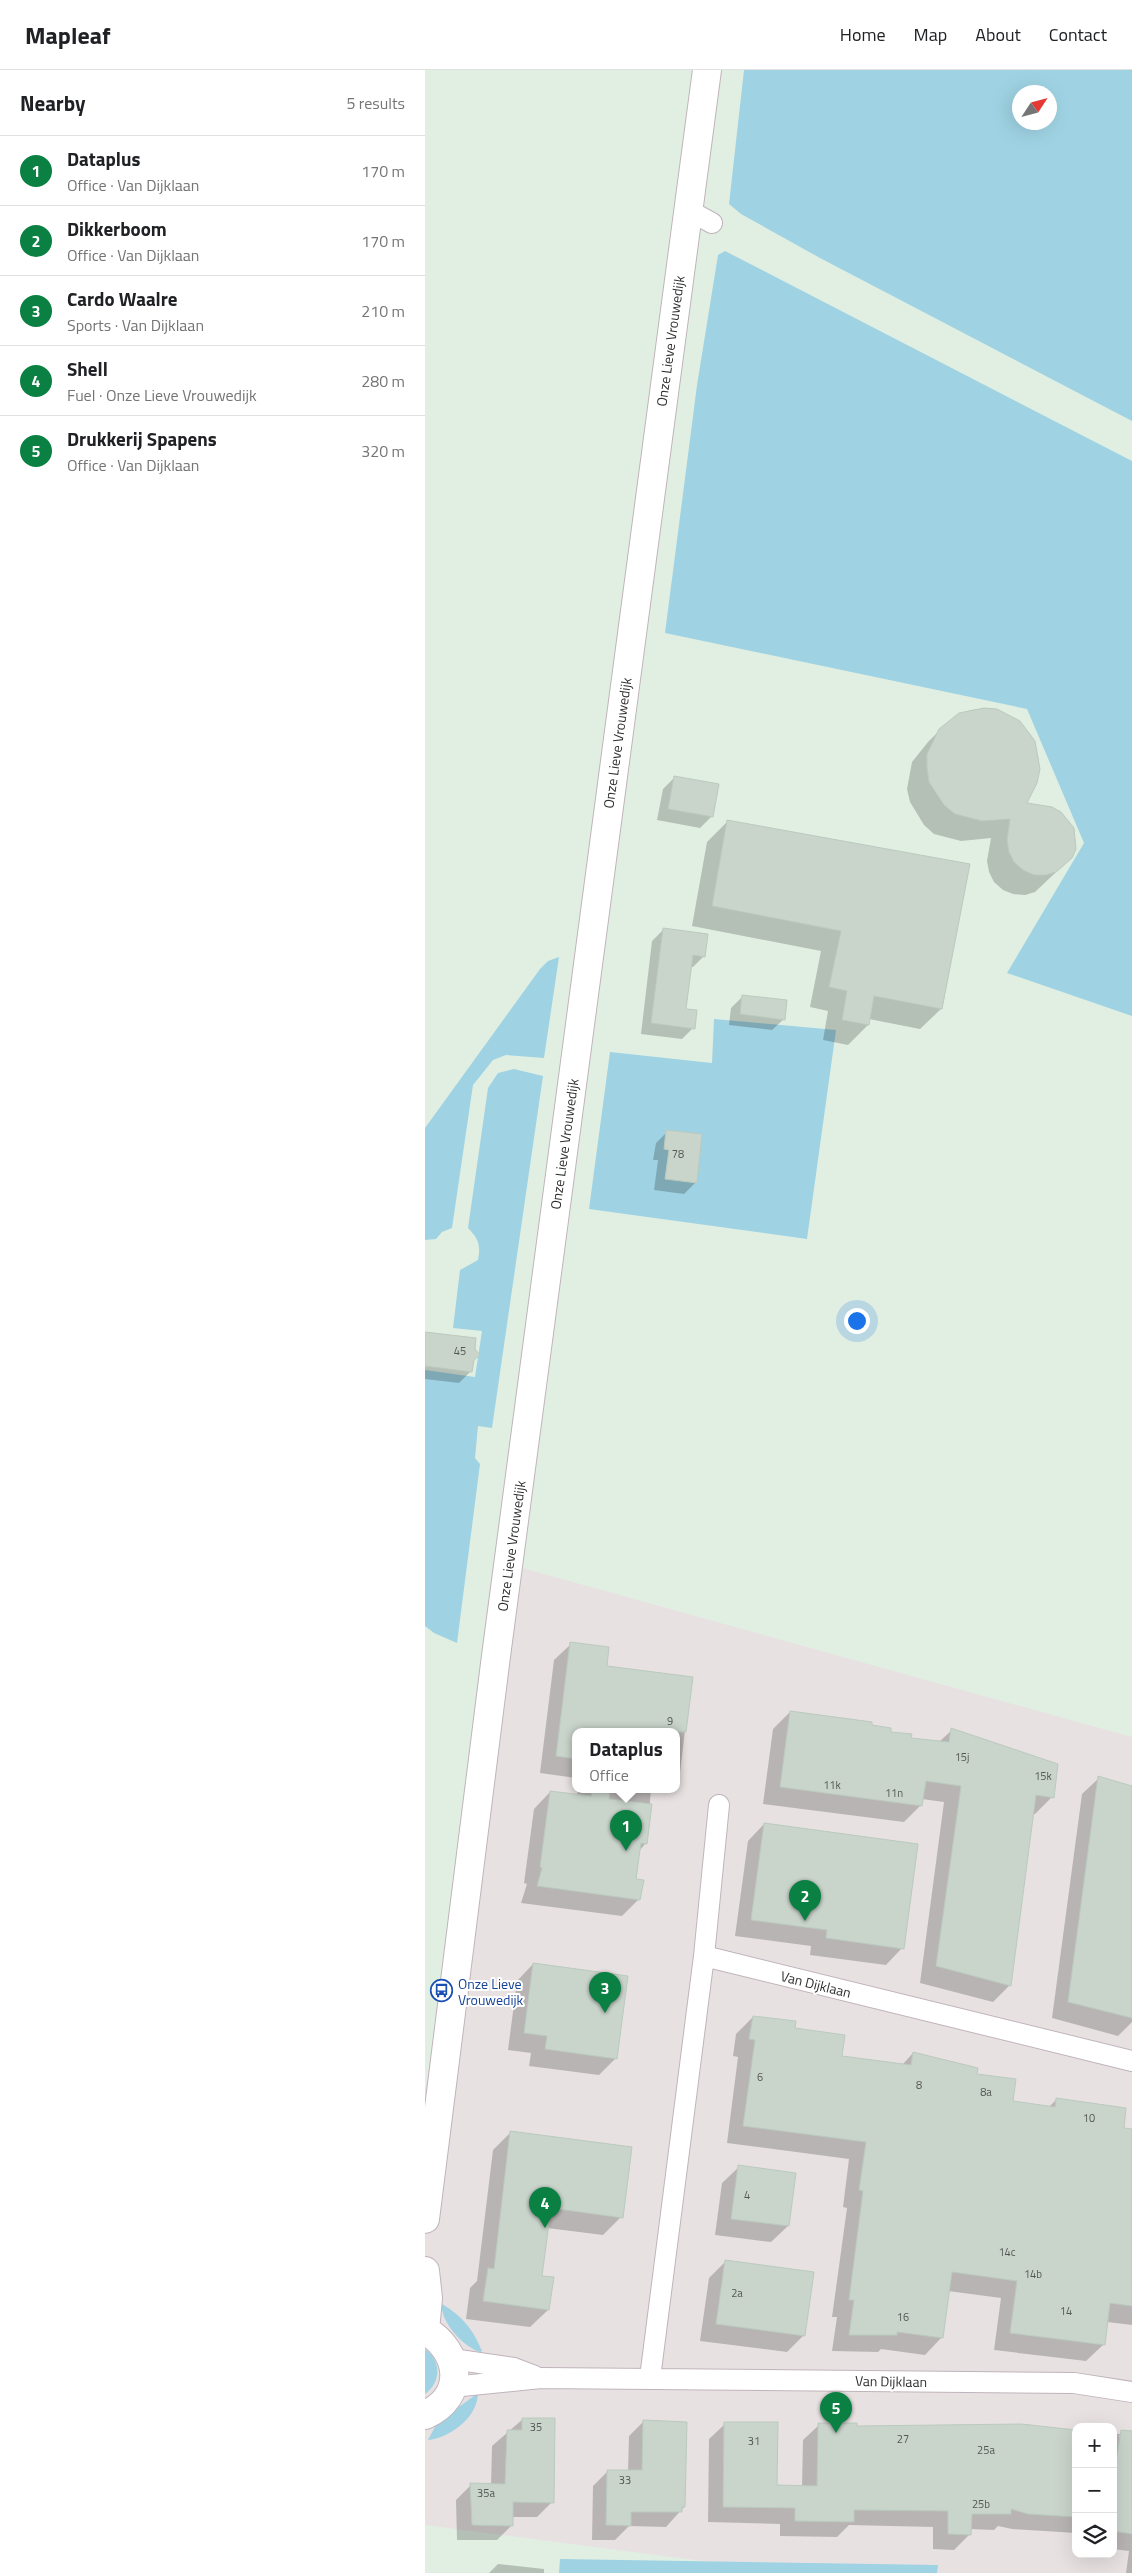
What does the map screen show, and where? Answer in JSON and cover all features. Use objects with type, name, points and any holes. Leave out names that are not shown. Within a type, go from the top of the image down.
[{"type":"main road","name":"Onze Lieve Vrouwedijk","points":[[425,2219],[496,1656],[707,70]]},
{"type":"main road","points":[[425,2271],[429,2298],[425,2330],[437,2337],[446,2347],[452,2359],[455,2372],[452,2387],[445,2400],[434,2410],[425,2414]]},
{"type":"street","points":[[688,210],[712,223]]},
{"type":"street","points":[[650,2378],[704,1956],[719,1806]]},
{"type":"street","name":"Van Dijklaan","points":[[704,1956],[1132,2061]]},
{"type":"street","name":"Van Dijklaan","points":[[452,2359],[514,2368],[541,2378]]},
{"type":"street","name":"Van Dijklaan","points":[[452,2387],[541,2378],[650,2378],[1075,2383],[1132,2392]]},
{"type":"shaded area","points":[[744,70],[1132,70],[1132,421],[820,258],[741,214],[729,204]]},
{"type":"shaded area","points":[[725,251],[1132,461],[1132,1016],[1007,973],[1084,843],[1027,709],[665,633],[697,385],[718,255]]},
{"type":"shaded area","points":[[559,957],[544,1058],[506,1055],[493,1060],[473,1085],[452,1228],[442,1232],[436,1239],[425,1240],[425,1128],[540,969],[548,961]]},
{"type":"shaded area","points":[[714,1019],[836,1030],[807,1239],[589,1209],[610,1052],[712,1063]]},
{"type":"shaded area","points":[[514,1069],[543,1076],[492,1428],[478,1426],[475,1458],[480,1464],[457,1643],[434,1633],[425,1626],[425,1370],[475,1377],[482,1331],[453,1328],[460,1270],[478,1260],[479,1255],[478,1242],[468,1228],[488,1088],[498,1073]]},
{"type":"shaded area","points":[[508,1564],[1132,1737],[1132,2573],[794,2573],[425,2525],[425,2092]]},
{"type":"shaded area","points":[[442,2304],[466,2324],[475,2336],[482,2351],[480,2352],[467,2345],[454,2333],[442,2311]]},
{"type":"shaded area","points":[[425,2349],[431,2354],[437,2365],[437,2378],[425,2394]]},
{"type":"shaded area","points":[[478,2393],[477,2402],[473,2410],[461,2425],[445,2435],[428,2440],[437,2423]]},
{"type":"shaded area","points":[[560,2559],[938,2565],[937,2573],[559,2573]]},
{"type":"building","points":[[984,708],[997,709],[1020,721],[1035,741],[1040,769],[1037,783],[1027,803],[1052,807],[1061,812],[1074,828],[1076,849],[1072,858],[1056,872],[1046,875],[1034,875],[1023,870],[1014,862],[1009,852],[1007,840],[1010,819],[982,821],[955,814],[944,805],[929,782],[927,754],[939,729],[959,713]]},
{"type":"building","points":[[674,776],[719,784],[713,817],[668,809]]},
{"type":"building","points":[[727,820],[970,864],[942,1009],[874,996],[869,1025],[842,1020],[847,991],[829,987],[841,931],[712,906]]},
{"type":"building","points":[[663,928],[708,934],[705,957],[693,955],[686,1009],[697,1010],[695,1029],[651,1023]]},
{"type":"building","points":[[742,995],[787,1000],[785,1020],[740,1014]]},
{"type":"building","points":[[666,1130],[702,1134],[697,1183],[665,1179],[669,1150],[664,1149]]},
{"type":"building","points":[[425,1332],[476,1338],[475,1349],[480,1355],[474,1360],[472,1372],[425,1366]]},
{"type":"building","points":[[570,1642],[609,1647],[607,1666],[693,1677],[686,1732],[680,1732],[680,1728],[572,1728],[572,1758],[556,1756]]},
{"type":"building","points":[[790,1711],[872,1722],[872,1725],[891,1728],[891,1732],[912,1734],[911,1738],[949,1742],[951,1728],[1058,1764],[1054,1798],[1036,1795],[1011,1986],[936,1966],[961,1786],[926,1781],[922,1806],[780,1787]]},
{"type":"building","points":[[1098,1776],[1132,1786],[1132,2018],[1068,2002]]},
{"type":"building","points":[[550,1791],[591,1796],[592,1793],[610,1793],[609,1799],[652,1804],[647,1844],[641,1843],[636,1879],[644,1880],[640,1900],[537,1886],[542,1868],[540,1867]]},
{"type":"building","points":[[764,1823],[918,1844],[904,1949],[826,1938],[827,1930],[751,1920]]},
{"type":"building","points":[[533,1963],[628,1976],[617,2059],[545,2049],[547,2036],[524,2033]]},
{"type":"building","points":[[753,2016],[796,2021],[795,2028],[845,2035],[842,2056],[911,2065],[913,2052],[978,2068],[977,2074],[1016,2079],[1013,2101],[1055,2107],[1056,2098],[1126,2108],[1124,2128],[1132,2129],[1132,2306],[1110,2303],[1105,2345],[1010,2333],[1017,2281],[952,2272],[943,2338],[897,2332],[897,2335],[849,2335],[854,2300],[849,2300],[863,2191],[859,2190],[866,2142],[743,2126],[755,2040],[749,2039]]},
{"type":"building","points":[[510,2131],[632,2147],[623,2218],[551,2208],[542,2276],[554,2277],[549,2310],[483,2301],[488,2268],[494,2269]]},
{"type":"building","points":[[738,2165],[796,2173],[789,2226],[731,2219]]},
{"type":"building","points":[[725,2260],[814,2272],[805,2336],[716,2324]]},
{"type":"building","points":[[522,2418],[555,2418],[554,2503],[513,2502],[513,2526],[472,2525],[470,2483],[505,2484],[507,2430],[522,2430]]},
{"type":"building","points":[[643,2420],[687,2422],[685,2507],[682,2507],[682,2512],[631,2512],[631,2526],[606,2525],[607,2470],[642,2470]]},
{"type":"building","points":[[724,2422],[778,2422],[777,2485],[817,2486],[818,2423],[857,2423],[857,2426],[1021,2424],[1072,2430],[1072,2517],[1028,2514],[1011,2509],[1011,2514],[972,2514],[971,2535],[948,2534],[948,2511],[854,2510],[854,2522],[795,2521],[795,2508],[723,2507]]},
{"type":"building","points":[[1121,2430],[1132,2431],[1132,2534],[1117,2532],[1117,2456]]},
{"type":"place","name":"Dataplus","points":[[626,1851]]},
{"type":"place","name":"Dikkerboom","points":[[805,1921]]},
{"type":"place","name":"Onze Lieve Vrouwedijk","points":[[442,1991]]},
{"type":"place","name":"Cardo Waalre","points":[[605,2013]]},
{"type":"place","name":"Shell","points":[[545,2228]]},
{"type":"place","name":"Drukkerij Spapens","points":[[836,2433]]}]
